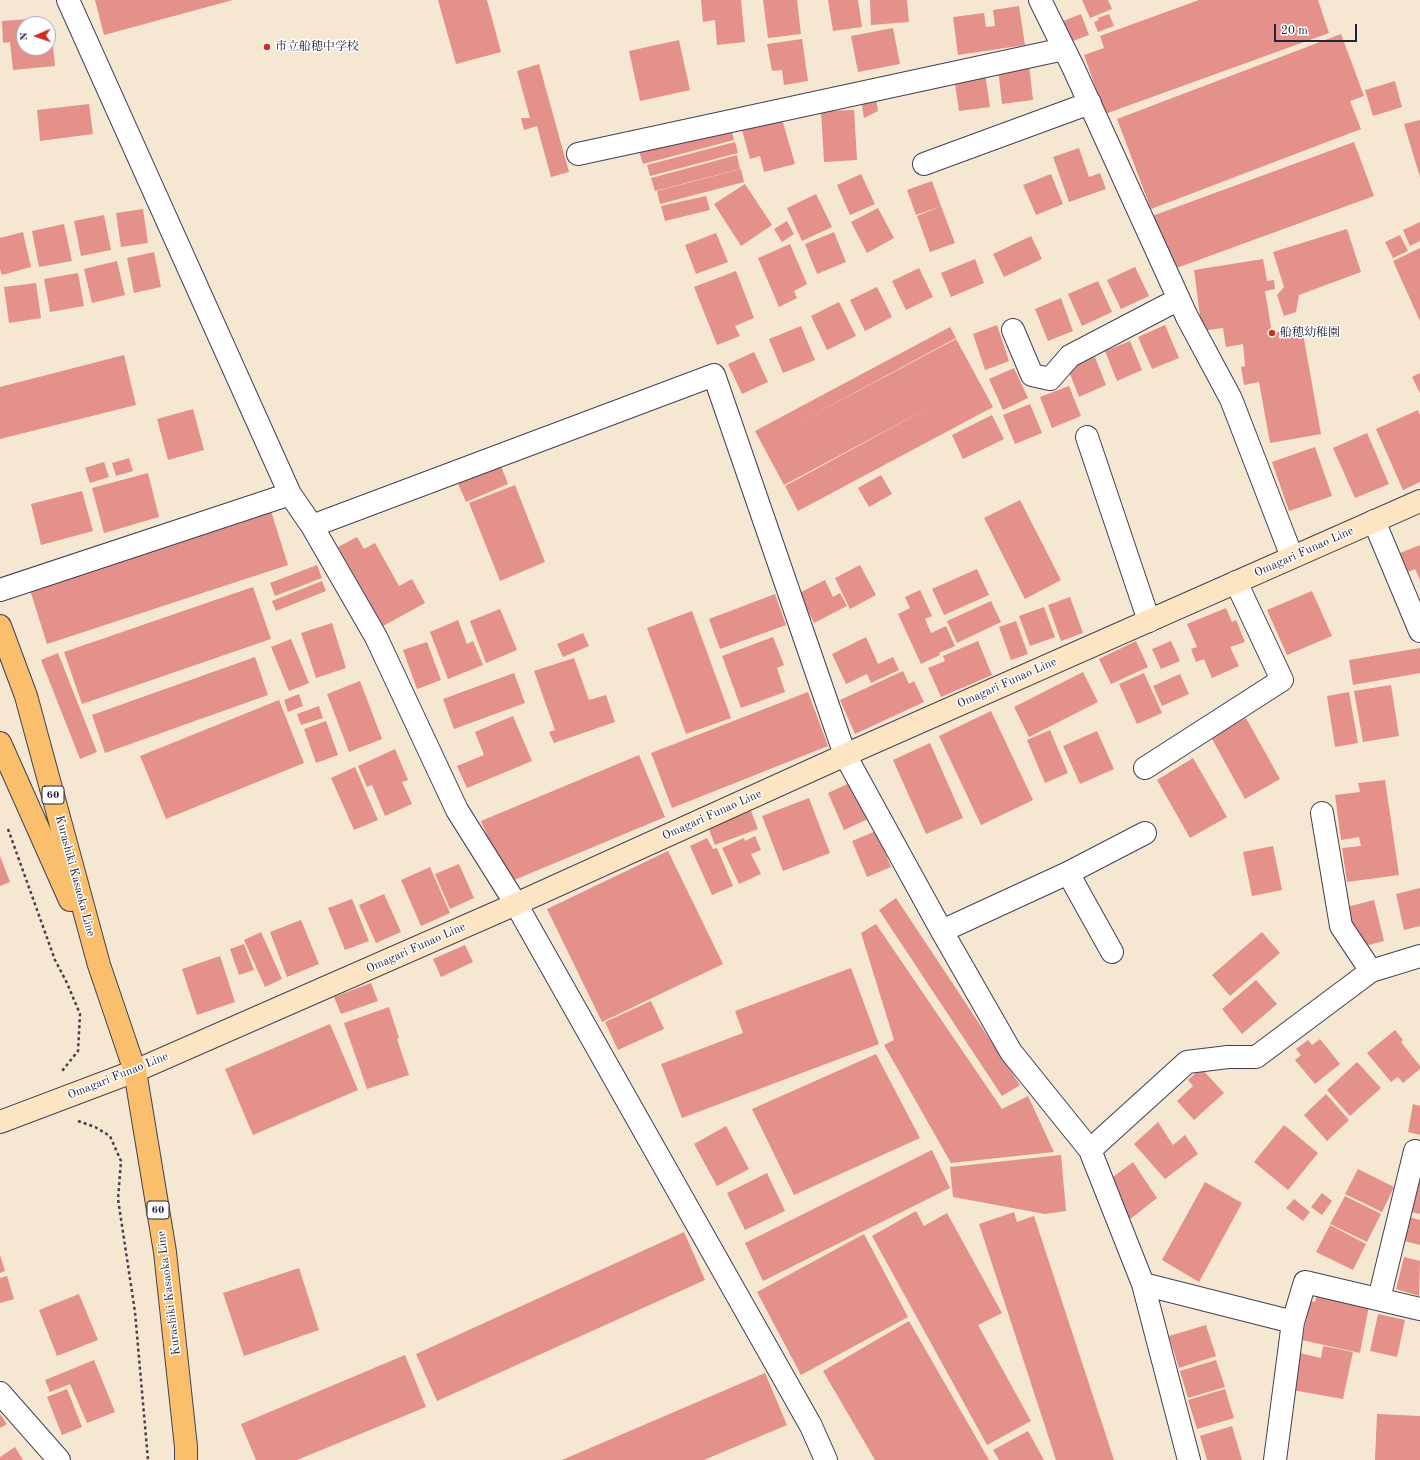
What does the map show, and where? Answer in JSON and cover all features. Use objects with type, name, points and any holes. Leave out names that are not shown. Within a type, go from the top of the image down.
[{"type":"main road","name":"Omagari Funao Line","points":[[0,1122],[135,1071],[516,904],[844,755],[1420,501]]},
{"type":"main road","name":"Kurashiki Kasaoka Line","points":[[0,626],[26,696],[99,965],[135,1071],[166,1252],[186,1447],[186,1460]]},
{"type":"main road","name":"Kurashiki Kasaoka Line","points":[[0,743],[99,965]]},
{"type":"street","points":[[68,0],[290,494],[312,526],[376,637],[457,810],[516,904],[811,1426],[826,1460]]},
{"type":"street","points":[[1040,0],[1090,103],[1179,299],[1231,399],[1292,557]]},
{"type":"street","points":[[578,154],[1064,49]]},
{"type":"street","points":[[924,164],[1090,103]]},
{"type":"street","points":[[1013,330],[1032,375],[1050,379],[1070,356],[1179,299]]},
{"type":"street","points":[[312,526],[714,375],[844,755],[1011,1052],[1090,1150],[1143,1284],[1189,1460]]},
{"type":"street","points":[[1087,437],[1149,621]]},
{"type":"street","points":[[0,590],[290,494]]},
{"type":"street","points":[[1374,521],[1420,631]]},
{"type":"street","points":[[1145,768],[1282,680],[1236,582]]},
{"type":"street","points":[[1322,813],[1341,926],[1371,971]]},
{"type":"street","points":[[942,931],[1068,873],[1145,833]]},
{"type":"street","points":[[1068,873],[1112,952]]},
{"type":"street","points":[[1090,1150],[1187,1062],[1228,1057],[1256,1057],[1371,971],[1420,956]]},
{"type":"street","points":[[1379,1299],[1415,1151],[1420,1153]]},
{"type":"street","points":[[1276,1460],[1293,1322],[1305,1282],[1420,1309]]},
{"type":"street","points":[[1143,1284],[1293,1322]]},
{"type":"street","points":[[0,1393],[59,1460]]},
{"type":"path","points":[[8,827],[55,960],[80,1014],[78,1051],[53,1081],[73,1119],[95,1127],[110,1136],[121,1161],[118,1199],[135,1312],[148,1460]]},
{"type":"building","points":[[95,0],[233,0],[104,35]]},
{"type":"building","points":[[438,0],[487,0],[501,52],[456,64]]},
{"type":"building","points":[[701,0],[741,0],[745,42],[717,45],[715,20],[703,22]]},
{"type":"building","points":[[763,0],[797,0],[801,34],[768,38]]},
{"type":"building","points":[[828,0],[858,0],[862,27],[833,31]]},
{"type":"building","points":[[870,0],[907,0],[909,22],[871,25]]},
{"type":"building","points":[[1082,0],[1108,0],[1112,9],[1090,18]]},
{"type":"building","points":[[1199,0],[1318,0],[1329,33],[1105,114],[1084,55],[1104,48],[1100,36]]},
{"type":"building","points":[[1019,6],[1025,45],[958,55],[953,17],[984,13],[986,27],[995,26],[993,10]]},
{"type":"building","points":[[1081,14],[1089,35],[1070,42],[1063,21]]},
{"type":"building","points":[[1109,14],[1114,26],[1098,32],[1094,22],[1099,20],[1098,18]]},
{"type":"building","points":[[16,20],[16,56],[54,56],[55,66],[13,70],[10,42],[3,43],[2,21]]},
{"type":"building","points":[[893,28],[900,64],[858,72],[851,36]]},
{"type":"building","points":[[1341,34],[1364,96],[1350,101],[1361,129],[1151,209],[1117,119]]},
{"type":"building","points":[[802,39],[808,81],[784,85],[782,70],[772,71],[767,44]]},
{"type":"building","points":[[679,40],[690,90],[640,101],[629,51]]},
{"type":"building","points":[[539,64],[569,172],[551,177],[537,126],[524,130],[521,118],[530,118],[517,71]]},
{"type":"building","points":[[1029,65],[1033,100],[1002,104],[998,69]]},
{"type":"building","points":[[985,73],[990,107],[959,111],[954,77]]},
{"type":"building","points":[[1395,81],[1402,107],[1373,116],[1365,90]]},
{"type":"building","points":[[875,93],[878,111],[864,118],[861,99]]},
{"type":"building","points":[[89,104],[93,134],[40,141],[37,110]]},
{"type":"building","points":[[854,110],[857,160],[824,162],[821,111]]},
{"type":"building","points":[[782,119],[795,164],[764,172],[760,156],[750,159],[742,130]]},
{"type":"building","points":[[1420,120],[1420,177],[1404,124]]},
{"type":"building","points":[[730,124],[734,140],[643,164],[638,148]]},
{"type":"building","points":[[735,142],[738,153],[650,176],[647,165]]},
{"type":"building","points":[[1354,142],[1374,196],[1171,270],[1152,216]]},
{"type":"building","points":[[1079,148],[1089,177],[1100,173],[1106,189],[1069,202],[1053,157]]},
{"type":"building","points":[[737,155],[740,169],[655,191],[651,178]]},
{"type":"building","points":[[741,169],[744,182],[660,204],[657,191]]},
{"type":"building","points":[[861,174],[875,204],[850,215],[837,185]]},
{"type":"building","points":[[1051,174],[1063,204],[1036,215],[1023,185]]},
{"type":"building","points":[[932,181],[941,206],[916,215],[907,190]]},
{"type":"building","points":[[745,184],[772,225],[741,246],[714,204]]},
{"type":"building","points":[[816,194],[832,227],[802,241],[787,208]]},
{"type":"building","points":[[706,196],[710,210],[665,221],[661,206]]},
{"type":"building","points":[[941,206],[955,243],[930,252],[917,216]]},
{"type":"building","points":[[878,208],[894,238],[867,253],[851,222]]},
{"type":"building","points":[[143,209],[148,243],[121,247],[116,213]]},
{"type":"building","points":[[104,215],[111,250],[81,256],[74,221]]},
{"type":"building","points":[[787,221],[794,234],[782,242],[774,229]]},
{"type":"building","points":[[1420,222],[1420,241],[1410,246],[1403,230]]},
{"type":"building","points":[[64,224],[72,261],[39,267],[32,231]]},
{"type":"building","points":[[1347,229],[1361,272],[1299,295],[1296,312],[1284,316],[1277,295],[1284,287],[1273,252]]},
{"type":"building","points":[[23,232],[31,267],[2,275],[0,269],[0,238]]},
{"type":"building","points":[[834,232],[846,262],[817,274],[805,244]]},
{"type":"building","points":[[716,233],[728,262],[696,274],[685,245]]},
{"type":"building","points":[[1400,235],[1408,251],[1393,258],[1385,242]]},
{"type":"building","points":[[1031,236],[1042,259],[1004,277],[993,254]]},
{"type":"building","points":[[790,244],[807,284],[794,291],[797,298],[779,307],[758,258]]},
{"type":"building","points":[[1420,248],[1420,321],[1393,261]]},
{"type":"building","points":[[154,252],[161,287],[134,293],[127,258]]},
{"type":"building","points":[[975,259],[984,283],[951,297],[941,273]]},
{"type":"building","points":[[1263,259],[1267,281],[1274,280],[1275,289],[1265,291],[1272,333],[1302,328],[1321,434],[1270,443],[1259,382],[1244,385],[1241,367],[1245,366],[1243,344],[1226,347],[1223,328],[1202,331],[1194,270]]},
{"type":"building","points":[[117,261],[125,295],[92,303],[84,269]]},
{"type":"building","points":[[1135,267],[1149,296],[1121,309],[1107,280]]},
{"type":"building","points":[[919,268],[933,297],[906,310],[892,281]]},
{"type":"building","points":[[736,271],[754,318],[735,326],[740,336],[717,345],[694,287]]},
{"type":"building","points":[[78,273],[84,306],[50,312],[44,279]]},
{"type":"building","points":[[1098,281],[1112,312],[1082,326],[1068,294]]},
{"type":"building","points":[[36,283],[41,318],[9,323],[4,287]]},
{"type":"building","points":[[877,287],[892,317],[865,331],[850,300]]},
{"type":"building","points":[[1061,298],[1073,331],[1048,341],[1035,309]]},
{"type":"building","points":[[839,302],[856,336],[827,350],[811,316]]},
{"type":"building","points":[[997,325],[1009,361],[985,370],[973,334]]},
{"type":"building","points":[[1165,325],[1179,358],[1152,369],[1138,337]]},
{"type":"building","points":[[801,326],[815,360],[783,373],[769,339]]},
{"type":"building","points":[[950,327],[956,338],[787,429],[956,339],[993,407],[798,511],[785,486],[932,406],[784,485],[755,431]]},
{"type":"building","points":[[1130,341],[1142,370],[1117,381],[1105,351]]},
{"type":"building","points":[[754,352],[768,382],[742,394],[728,364]]},
{"type":"building","points":[[124,355],[136,405],[0,439],[0,387]]},
{"type":"building","points":[[1095,357],[1106,385],[1079,397],[1068,369]]},
{"type":"building","points":[[1014,368],[1028,398],[1003,410],[989,379]]},
{"type":"building","points":[[1420,373],[1420,393],[1412,377]]},
{"type":"building","points":[[1069,386],[1081,416],[1052,428],[1040,397]]},
{"type":"building","points":[[1030,404],[1042,433],[1015,444],[1003,415]]},
{"type":"building","points":[[193,409],[204,450],[168,460],[157,419]]},
{"type":"building","points":[[1418,410],[1420,415],[1420,482],[1403,490],[1376,429]]},
{"type":"building","points":[[992,415],[1004,439],[963,459],[952,435]]},
{"type":"building","points":[[1367,433],[1389,484],[1355,498],[1333,448]]},
{"type":"building","points":[[1315,447],[1332,496],[1289,511],[1272,462]]},
{"type":"building","points":[[129,458],[133,471],[116,476],[112,463]]},
{"type":"building","points":[[499,461],[508,484],[466,502],[456,479]]},
{"type":"building","points":[[104,462],[109,477],[90,483],[85,468]]},
{"type":"building","points":[[148,473],[159,517],[104,533],[92,488]]},
{"type":"building","points":[[881,475],[892,494],[869,507],[858,488]]},
{"type":"building","points":[[515,485],[545,562],[500,581],[469,503]]},
{"type":"building","points":[[82,491],[93,531],[41,545],[31,504]]},
{"type":"building","points":[[1020,500],[1061,580],[1025,599],[984,518]]},
{"type":"building","points":[[271,511],[288,565],[47,644],[30,590]]},
{"type":"building","points":[[357,537],[364,549],[375,543],[399,586],[412,579],[425,603],[383,626],[338,547]]},
{"type":"building","points":[[1420,545],[1420,580],[1415,569],[1408,572],[1400,553]]},
{"type":"building","points":[[317,565],[322,578],[275,596],[270,583]]},
{"type":"building","points":[[860,565],[876,595],[850,609],[835,578]]},
{"type":"building","points":[[977,569],[989,595],[944,615],[932,589]]},
{"type":"building","points":[[825,580],[833,597],[840,593],[847,606],[814,623],[799,593]]},
{"type":"building","points":[[322,581],[326,591],[276,611],[272,601]]},
{"type":"building","points":[[253,587],[271,639],[82,704],[64,652]]},
{"type":"building","points":[[920,590],[932,616],[925,619],[931,633],[946,626],[955,646],[939,653],[940,655],[921,664],[898,614],[910,608],[905,597]]},
{"type":"building","points":[[1312,591],[1332,636],[1287,655],[1267,610]]},
{"type":"building","points":[[775,594],[786,625],[720,649],[709,619]]},
{"type":"building","points":[[1070,597],[1083,633],[1061,641],[1048,605]]},
{"type":"building","points":[[991,601],[1001,622],[957,643],[947,621]]},
{"type":"building","points":[[1044,607],[1055,637],[1030,646],[1019,616]]},
{"type":"building","points":[[1226,608],[1232,622],[1236,620],[1245,642],[1230,647],[1239,666],[1212,678],[1204,659],[1196,662],[1191,649],[1197,647],[1187,624]]},
{"type":"building","points":[[500,609],[517,650],[486,663],[470,621]]},
{"type":"building","points":[[692,611],[731,718],[686,734],[647,628]]},
{"type":"building","points":[[458,620],[467,644],[473,641],[483,665],[448,679],[430,632]]},
{"type":"building","points":[[1016,621],[1028,654],[1011,660],[999,627]]},
{"type":"building","points":[[332,623],[346,668],[316,678],[301,633]]},
{"type":"building","points":[[583,633],[589,646],[563,657],[557,644]]},
{"type":"building","points":[[773,637],[784,665],[777,668],[785,692],[741,708],[722,656]]},
{"type":"building","points":[[866,637],[878,664],[893,657],[899,670],[871,683],[867,674],[846,684],[832,654]]},
{"type":"building","points":[[291,639],[309,683],[289,691],[271,647]]},
{"type":"building","points":[[978,641],[992,675],[941,697],[928,668],[945,661],[943,656]]},
{"type":"building","points":[[1136,641],[1148,667],[1111,684],[1099,659]]},
{"type":"building","points":[[1171,641],[1180,661],[1161,669],[1152,649]]},
{"type":"building","points":[[427,642],[441,680],[417,689],[403,650]]},
{"type":"building","points":[[1420,648],[1420,673],[1353,685],[1349,660]]},
{"type":"building","points":[[58,653],[97,752],[80,759],[41,660]]},
{"type":"building","points":[[255,657],[268,695],[105,753],[92,715]]},
{"type":"building","points":[[574,658],[589,700],[606,695],[615,722],[554,743],[549,732],[555,730],[534,671]]},
{"type":"building","points":[[903,671],[909,684],[914,681],[924,702],[855,734],[840,700]]},
{"type":"building","points":[[1083,672],[1098,702],[1029,737],[1014,707]]},
{"type":"building","points":[[514,673],[525,703],[454,729],[443,699]]},
{"type":"building","points":[[1144,673],[1162,713],[1137,724],[1119,684]]},
{"type":"building","points":[[1180,674],[1189,694],[1162,706],[1153,686]]},
{"type":"building","points":[[360,681],[382,739],[349,752],[327,694]]},
{"type":"building","points":[[1391,685],[1399,736],[1363,742],[1354,691]]},
{"type":"building","points":[[808,692],[828,746],[672,808],[651,753]]},
{"type":"building","points":[[1349,692],[1358,743],[1335,747],[1327,696]]},
{"type":"building","points":[[299,694],[303,706],[288,712],[284,700]]},
{"type":"building","points":[[279,700],[304,763],[166,819],[140,756]]},
{"type":"building","points":[[319,706],[323,718],[301,725],[297,714]]},
{"type":"building","points":[[991,711],[1033,800],[981,825],[939,736]]},
{"type":"building","points":[[513,716],[532,761],[467,788],[457,766],[484,755],[475,732]]},
{"type":"building","points":[[1246,718],[1280,779],[1245,799],[1211,737]]},
{"type":"building","points":[[326,721],[338,755],[316,763],[304,729]]},
{"type":"building","points":[[1050,730],[1068,773],[1045,783],[1027,740]]},
{"type":"building","points":[[1097,731],[1114,769],[1080,784],[1063,746]]},
{"type":"building","points":[[930,743],[963,818],[926,834],[893,760]]},
{"type":"building","points":[[395,749],[408,780],[402,782],[412,804],[385,816],[372,785],[367,787],[358,766]]},
{"type":"building","points":[[639,755],[665,817],[507,883],[481,821]]},
{"type":"building","points":[[1193,758],[1227,817],[1190,838],[1157,780]]},
{"type":"building","points":[[355,767],[378,820],[354,830],[331,778]]},
{"type":"building","points":[[1385,780],[1399,875],[1347,882],[1342,848],[1361,846],[1359,837],[1341,840],[1335,795],[1360,792],[1358,783]]},
{"type":"building","points":[[852,782],[868,819],[844,830],[828,793]]},
{"type":"building","points":[[809,798],[830,853],[783,871],[762,816]]},
{"type":"building","points":[[751,811],[758,829],[715,845],[708,827]]},
{"type":"building","points":[[876,831],[891,867],[867,877],[852,841]]},
{"type":"building","points":[[755,836],[761,850],[751,854],[761,874],[739,884],[722,848],[744,838],[745,841]]},
{"type":"building","points":[[707,838],[713,849],[717,848],[733,886],[712,895],[690,846]]},
{"type":"building","points":[[1273,846],[1282,890],[1252,896],[1243,852]]},
{"type":"building","points":[[668,851],[723,964],[602,1022],[547,909]]},
{"type":"building","points":[[0,856],[10,882],[0,886]]},
{"type":"building","points":[[459,864],[474,898],[450,909],[435,874]]},
{"type":"building","points":[[430,867],[450,913],[421,926],[401,880]]},
{"type":"building","points":[[1420,888],[1420,926],[1404,930],[1396,894]]},
{"type":"building","points":[[384,894],[401,932],[376,943],[359,905]]},
{"type":"building","points":[[896,898],[1020,1085],[1002,1096],[879,910]]},
{"type":"building","points":[[352,899],[369,941],[345,950],[328,908]]},
{"type":"building","points":[[1374,900],[1384,941],[1357,948],[1343,908]]},
{"type":"building","points":[[301,920],[319,964],[287,977],[270,932]]},
{"type":"building","points":[[876,924],[1002,1109],[1028,1096],[1054,1152],[951,1163],[884,1045],[894,1040],[861,933]]},
{"type":"building","points":[[261,932],[282,979],[265,987],[244,940]]},
{"type":"building","points":[[1262,932],[1280,953],[1230,996],[1212,975]]},
{"type":"building","points":[[244,944],[254,970],[239,975],[230,949]]},
{"type":"building","points":[[465,945],[473,962],[441,977],[433,959]]},
{"type":"building","points":[[220,956],[235,1002],[197,1015],[182,969]]},
{"type":"building","points":[[851,968],[879,1044],[682,1118],[661,1064],[743,1033],[735,1011]]},
{"type":"building","points":[[1256,980],[1277,1004],[1242,1034],[1222,1009]]},
{"type":"building","points":[[371,983],[378,1001],[341,1014],[334,997]]},
{"type":"building","points":[[651,1001],[664,1029],[618,1050],[605,1022]]},
{"type":"building","points":[[389,1007],[399,1038],[397,1039],[409,1075],[367,1089],[344,1023]]},
{"type":"building","points":[[330,1024],[358,1090],[253,1135],[225,1069]]},
{"type":"building","points":[[1395,1030],[1403,1040],[1401,1042],[1420,1066],[1420,1069],[1403,1083],[1398,1077],[1391,1082],[1367,1053]]},
{"type":"building","points":[[1320,1039],[1340,1064],[1315,1084],[1295,1060],[1301,1055],[1296,1049],[1308,1040],[1312,1045]]},
{"type":"building","points":[[876,1054],[920,1138],[794,1195],[752,1109]]},
{"type":"building","points":[[1357,1062],[1381,1088],[1350,1116],[1327,1090]]},
{"type":"building","points":[[1201,1068],[1224,1093],[1194,1120],[1177,1101],[1193,1086],[1188,1080]]},
{"type":"building","points":[[1326,1094],[1349,1120],[1327,1141],[1304,1115]]},
{"type":"building","points":[[1413,1104],[1420,1106],[1420,1135],[1408,1132]]},
{"type":"building","points":[[1158,1122],[1173,1145],[1185,1135],[1198,1154],[1165,1179],[1134,1144]]},
{"type":"building","points":[[1284,1125],[1318,1153],[1288,1190],[1254,1162]]},
{"type":"building","points":[[726,1126],[749,1169],[717,1186],[694,1144]]},
{"type":"building","points":[[932,1150],[950,1188],[763,1281],[745,1243]]},
{"type":"building","points":[[1061,1155],[1066,1211],[1045,1214],[953,1197],[950,1167]]},
{"type":"building","points":[[1133,1162],[1157,1198],[1124,1224],[1101,1186]]},
{"type":"building","points":[[1358,1169],[1394,1187],[1382,1212],[1345,1194]]},
{"type":"building","points":[[767,1173],[785,1211],[745,1230],[727,1193]]},
{"type":"building","points":[[1420,1175],[1420,1214],[1406,1211]]},
{"type":"building","points":[[1205,1182],[1242,1203],[1199,1282],[1162,1260]]},
{"type":"building","points":[[1322,1193],[1332,1201],[1322,1215],[1311,1207]]},
{"type":"building","points":[[1345,1196],[1381,1214],[1367,1242],[1330,1224]]},
{"type":"building","points":[[1294,1199],[1310,1212],[1303,1221],[1286,1208]]},
{"type":"building","points":[[916,1211],[924,1226],[947,1213],[1002,1313],[978,1325],[1031,1421],[987,1445],[872,1236]]},
{"type":"building","points":[[1014,1212],[1017,1222],[1034,1216],[1114,1460],[1056,1460],[979,1224]]},
{"type":"building","points":[[1402,1215],[1420,1220],[1420,1245],[1397,1239]]},
{"type":"building","points":[[1330,1225],[1366,1244],[1353,1270],[1316,1252]]},
{"type":"building","points":[[684,1232],[705,1280],[437,1401],[416,1354]]},
{"type":"building","points":[[864,1234],[908,1317],[801,1375],[757,1292]]},
{"type":"building","points":[[0,1255],[5,1271],[0,1273]]},
{"type":"building","points":[[1404,1257],[1420,1261],[1419,1296],[1396,1289]]},
{"type":"building","points":[[299,1268],[319,1330],[244,1356],[223,1293]]},
{"type":"building","points":[[7,1276],[14,1299],[0,1303],[0,1278]]},
{"type":"building","points":[[1318,1289],[1370,1300],[1360,1353],[1302,1340],[1310,1301],[1315,1302]]},
{"type":"building","points":[[79,1294],[98,1340],[57,1356],[39,1310]]},
{"type":"building","points":[[1378,1314],[1405,1320],[1397,1357],[1370,1351]]},
{"type":"building","points":[[909,1321],[989,1460],[875,1460],[823,1371]]},
{"type":"building","points":[[1206,1325],[1216,1356],[1179,1368],[1169,1336]]},
{"type":"building","points":[[1323,1346],[1353,1352],[1343,1399],[1292,1390],[1300,1353],[1321,1358]]},
{"type":"building","points":[[405,1355],[426,1407],[297,1460],[256,1460],[241,1424]]},
{"type":"building","points":[[94,1360],[115,1412],[87,1423],[70,1384],[50,1392],[45,1380]]},
{"type":"building","points":[[1216,1360],[1225,1387],[1188,1398],[1180,1371]]},
{"type":"building","points":[[765,1373],[787,1425],[704,1460],[562,1460]]},
{"type":"building","points":[[67,1389],[82,1427],[62,1435],[47,1397]]},
{"type":"building","points":[[1225,1389],[1234,1418],[1197,1429],[1188,1400]]},
{"type":"building","points":[[0,1414],[7,1424],[0,1428]]},
{"type":"building","points":[[1377,1414],[1420,1416],[1420,1460],[1375,1460]]},
{"type":"building","points":[[1232,1426],[1242,1460],[1207,1460],[1200,1436]]},
{"type":"building","points":[[1028,1431],[1044,1460],[999,1460],[993,1450]]},
{"type":"building","points":[[15,1447],[23,1460],[0,1460],[0,1457]]},
{"type":"place","name":"市立船穂中学校","points":[[267,47]]},
{"type":"place","name":"船穂幼稚園","points":[[1272,333]]}]
